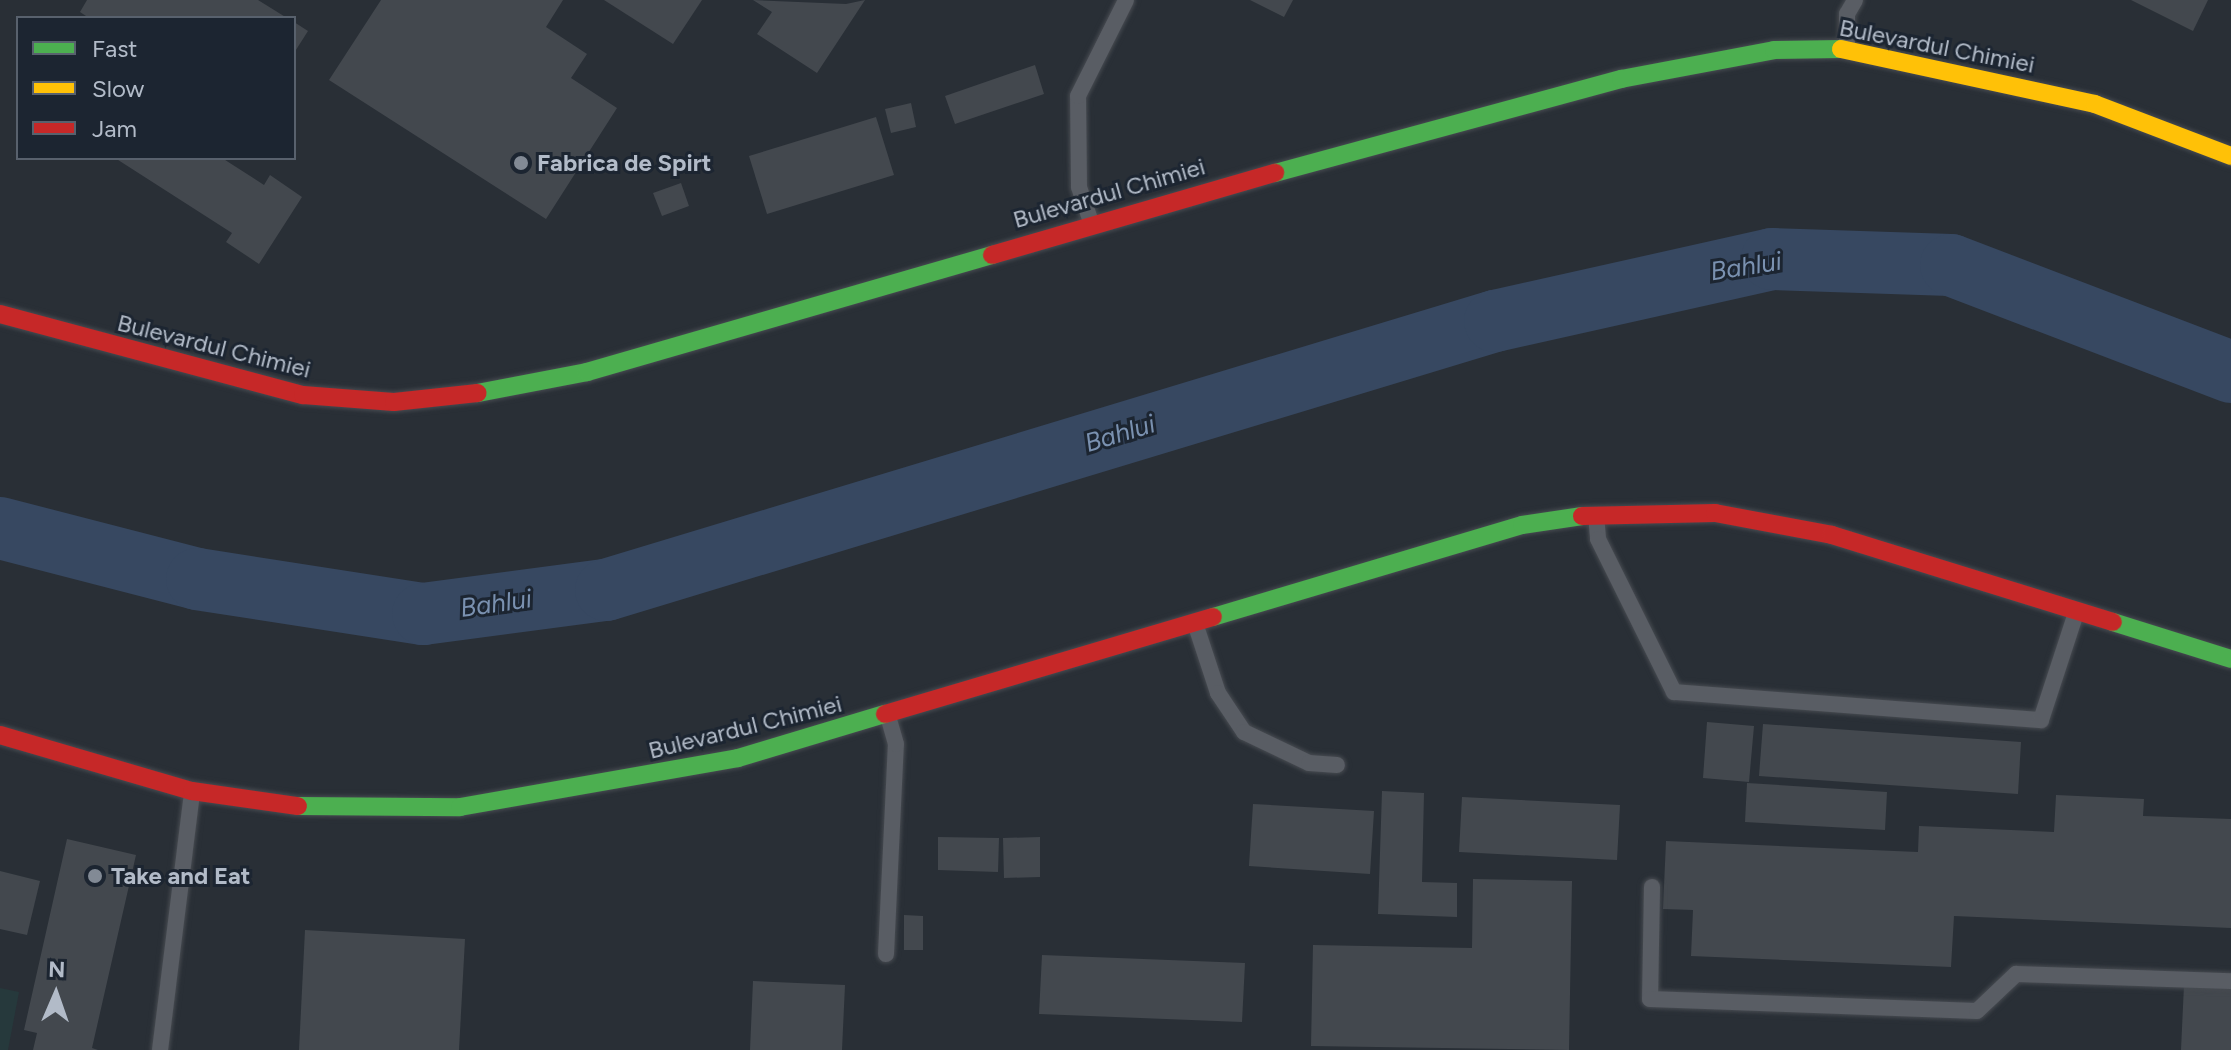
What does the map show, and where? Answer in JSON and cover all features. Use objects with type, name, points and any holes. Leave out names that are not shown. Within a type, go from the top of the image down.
[{"type":"street","name":"Bulevardul Chimiei","points":[[0,314],[303,395],[394,402],[587,372],[1091,222],[1621,79],[1774,50],[1847,49],[2095,104],[2231,156]]},
{"type":"street","name":"Bulevardul Chimiei","points":[[0,735],[192,791],[322,810],[460,807],[738,758],[1522,525],[1596,514],[1715,513],[1832,535],[2231,659]]},
{"type":"lane","points":[[1091,222],[1079,187],[1078,96],[1126,0]]},
{"type":"lane","points":[[1847,49],[1847,14],[1855,0]]},
{"type":"lane","points":[[1596,514],[1598,539],[1674,692],[2041,720],[2076,613]]},
{"type":"lane","points":[[1194,622],[1218,693],[1244,732],[1309,763],[1337,765]]},
{"type":"lane","points":[[886,954],[896,744],[887,715]]},
{"type":"lane","points":[[160,1050],[192,791]]},
{"type":"lane","points":[[1652,887],[1650,999],[1977,1011],[2016,974],[2231,981]]},
{"type":"shaded area","points":[[0,988],[19,992],[8,1050],[0,1050]]},
{"type":"building","points":[[87,0],[258,0],[284,16],[86,16],[80,12]]},
{"type":"building","name":"Fabrica de Spirt","points":[[381,0],[563,0],[546,27],[587,54],[571,78],[617,108],[546,219],[329,80]]},
{"type":"building","points":[[604,0],[702,0],[673,44]]},
{"type":"building","points":[[753,0],[846,4],[865,0],[817,73],[757,34],[772,12]]},
{"type":"building","points":[[1250,0],[1293,0],[1284,17]]},
{"type":"building","points":[[2131,0],[2208,0],[2193,31]]},
{"type":"building","points":[[296,23],[308,31],[296,50]]},
{"type":"building","points":[[1035,65],[1044,94],[955,124],[945,96]]},
{"type":"building","points":[[911,103],[916,127],[891,133],[885,109]]},
{"type":"building","points":[[876,117],[894,175],[767,214],[749,156]]},
{"type":"building","points":[[118,160],[225,160],[264,185],[270,175],[302,197],[259,264],[226,242],[232,233]]},
{"type":"building","points":[[681,183],[689,206],[662,216],[653,193]]},
{"type":"building","points":[[1707,722],[1754,726],[1749,782],[1703,778]]},
{"type":"building","points":[[1763,724],[2021,742],[2018,794],[1759,776]]},
{"type":"building","points":[[1747,783],[1887,792],[1885,830],[1745,822]]},
{"type":"building","points":[[1382,791],[1424,793],[1422,882],[1457,883],[1457,917],[1378,914]]},
{"type":"building","points":[[2056,795],[2144,799],[2143,816],[2231,819],[2231,928],[1954,916],[1951,967],[1691,956],[1693,910],[1663,909],[1666,841],[1918,852],[1919,826],[2054,832]]},
{"type":"building","points":[[1462,797],[1620,805],[1617,860],[1459,852]]},
{"type":"building","points":[[1253,804],[1374,811],[1370,874],[1249,866]]},
{"type":"building","points":[[938,837],[999,838],[998,872],[938,870]]},
{"type":"building","points":[[1040,837],[1040,877],[1004,878],[1003,838]]},
{"type":"building","points":[[67,839],[136,855],[92,1048],[98,1050],[33,1050],[37,1033],[24,1030]]},
{"type":"building","points":[[0,871],[40,881],[27,935],[0,929]]},
{"type":"building","points":[[1473,879],[1572,881],[1569,1050],[1311,1046],[1313,945],[1472,948]]},
{"type":"building","points":[[904,915],[923,916],[923,950],[904,950]]},
{"type":"building","points":[[305,930],[465,939],[459,1050],[299,1050]]},
{"type":"building","points":[[1042,955],[1245,963],[1242,1022],[1039,1014]]},
{"type":"building","points":[[753,981],[845,985],[842,1050],[750,1050]]},
{"type":"building","points":[[2184,985],[2231,987],[2231,1050],[2181,1050]]},
{"type":"waterway","name":"Bahlui","points":[[0,528],[197,579],[423,614],[606,590],[1495,321],[1772,259],[1951,265],[2231,372]]},
{"type":"traffic: fast","points":[[1275,173],[1621,79],[1774,50],[1841,49]]},
{"type":"traffic: fast","points":[[478,393],[587,372],[992,255]]},
{"type":"traffic: fast","points":[[1213,617],[1522,525],[1582,516]]},
{"type":"traffic: fast","points":[[2113,622],[2231,659]]},
{"type":"traffic: fast","points":[[298,806],[460,807],[738,758],[885,714]]},
{"type":"traffic: slow","points":[[1841,49],[2095,104],[2231,156]]},
{"type":"traffic: jam","points":[[992,255],[1275,173]]},
{"type":"traffic: jam","points":[[0,314],[303,395],[394,402],[478,393]]},
{"type":"traffic: jam","points":[[1582,516],[1715,513],[1832,535],[2113,622]]},
{"type":"traffic: jam","points":[[885,714],[1213,617]]},
{"type":"traffic: jam","points":[[0,735],[192,791],[298,806]]},
{"type":"place","name":"Fabrica de Spirt","points":[[521,163]]},
{"type":"place","name":"Take and Eat","points":[[95,876]]}]
